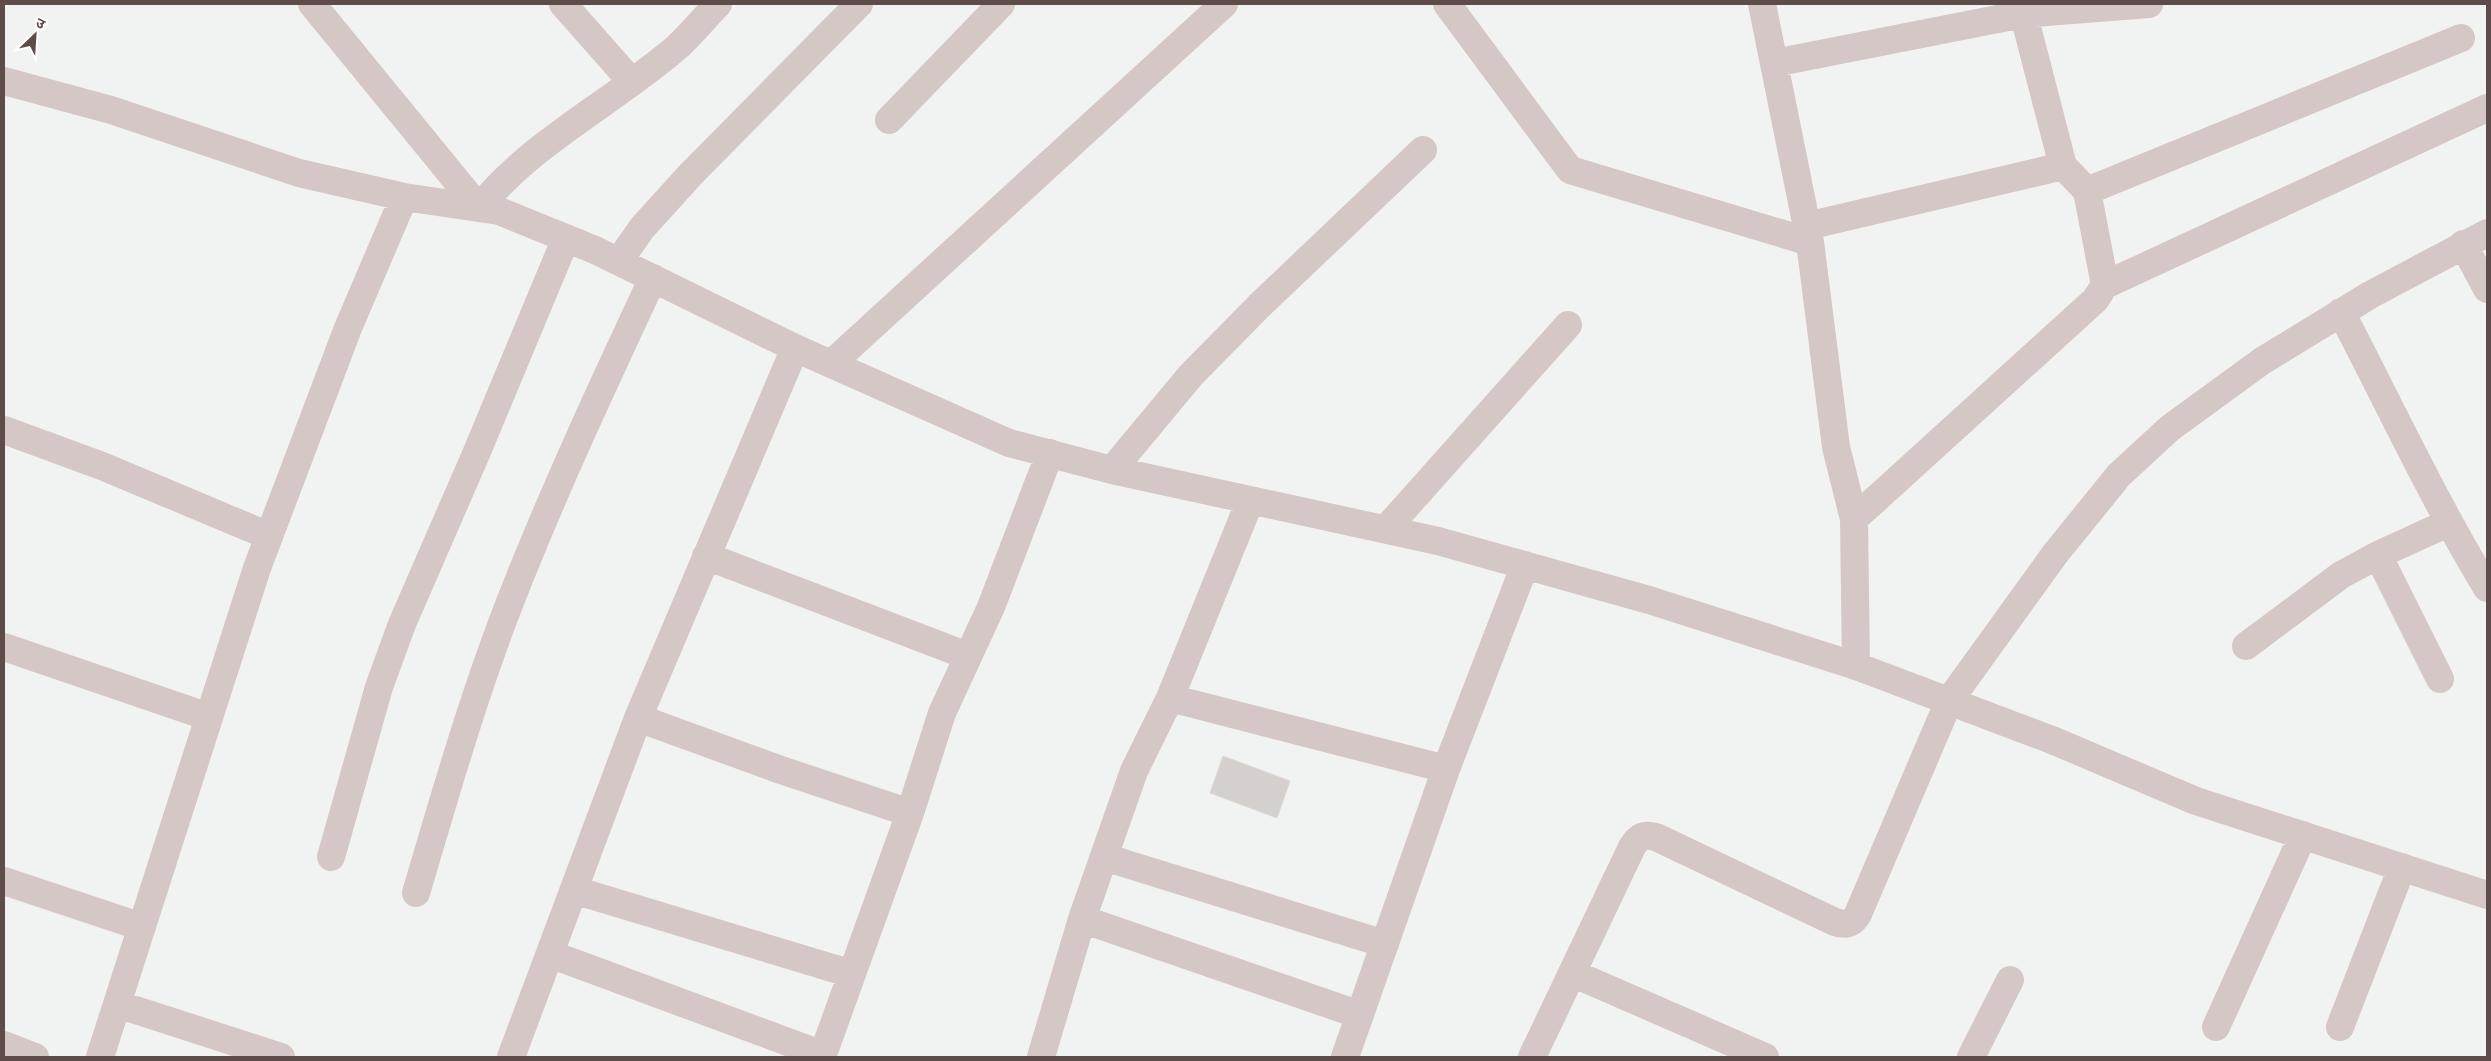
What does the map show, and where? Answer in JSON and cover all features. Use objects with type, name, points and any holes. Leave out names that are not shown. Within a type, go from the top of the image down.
[{"type":"street","points":[[312,4],[479,208]]},
{"type":"street","points":[[563,4],[631,81]]},
{"type":"street","points":[[479,208],[494,190],[554,138],[677,47],[718,4]]},
{"type":"street","points":[[619,261],[642,228],[691,174],[859,4]]},
{"type":"street","points":[[889,120],[1000,4]]},
{"type":"street","points":[[831,364],[1224,4]]},
{"type":"street","points":[[1447,4],[1570,170],[1808,234],[2063,166]]},
{"type":"street","points":[[1762,4],[1808,234],[1836,447],[1854,519],[1856,666]]},
{"type":"street","points":[[1774,63],[2022,9],[2149,4]]},
{"type":"street","points":[[2022,9],[2063,166],[2087,191],[2105,284]]},
{"type":"street","points":[[2087,191],[2461,38]]},
{"type":"street","points":[[4,81],[111,110],[299,173],[404,197],[499,211],[619,261],[794,348],[1009,442],[1112,470],[1438,541],[1649,600],[1856,666],[2052,740],[2196,801],[2487,895]]},
{"type":"street","points":[[1854,519],[2095,300],[2105,284],[2487,108]]},
{"type":"street","points":[[1112,470],[1191,375],[1259,306],[1424,150]]},
{"type":"street","points":[[100,1057],[257,568],[348,328],[404,197]]},
{"type":"street","points":[[1532,1057],[1632,847],[1637,839],[1644,835],[1656,837],[1835,922],[1843,925],[1852,922],[1858,914],[1949,702],[2055,554],[2120,475],[2170,428],[2262,360],[2341,312],[2463,244],[2487,233]]},
{"type":"street","points":[[331,857],[379,687],[402,624],[476,454],[566,238]]},
{"type":"street","points":[[2463,244],[2487,289]]},
{"type":"street","points":[[416,893],[483,673],[510,602],[560,477],[653,278]]},
{"type":"street","points":[[2341,312],[2423,468],[2448,524],[2487,588]]},
{"type":"street","points":[[1386,529],[1568,325]]},
{"type":"street","points":[[511,1057],[638,718],[794,348]]},
{"type":"street","points":[[4,430],[102,466],[269,536]]},
{"type":"street","points":[[550,954],[822,1056],[910,813],[942,713],[991,607],[1050,453]]},
{"type":"street","points":[[1041,1057],[1082,919],[1134,771],[1170,698],[1250,501]]},
{"type":"street","points":[[2246,646],[2317,591],[2378,555],[2448,524]]},
{"type":"street","points":[[2378,555],[2440,679]]},
{"type":"street","points":[[706,556],[968,656]]},
{"type":"street","points":[[1345,1057],[1446,769],[1525,566]]},
{"type":"street","points":[[4,647],[209,717]]},
{"type":"street","points":[[1170,698],[1446,769]]},
{"type":"street","points":[[638,718],[781,770],[910,813]]},
{"type":"street","points":[[2216,1028],[2303,835]]},
{"type":"street","points":[[1104,857],[1385,944]]},
{"type":"street","points":[[2340,1027],[2402,867]]},
{"type":"street","points":[[4,881],[142,927]]},
{"type":"street","points":[[574,890],[852,974]]},
{"type":"street","points":[[1082,919],[1360,1015]]},
{"type":"street","points":[[1572,973],[1765,1057]]},
{"type":"street","points":[[1971,1057],[2010,980]]},
{"type":"street","points":[[117,1004],[281,1057]]},
{"type":"street","points":[[4,1046],[35,1057]]},
{"type":"building","points":[[1223,756],[1290,781],[1277,818],[1210,793]]}]
